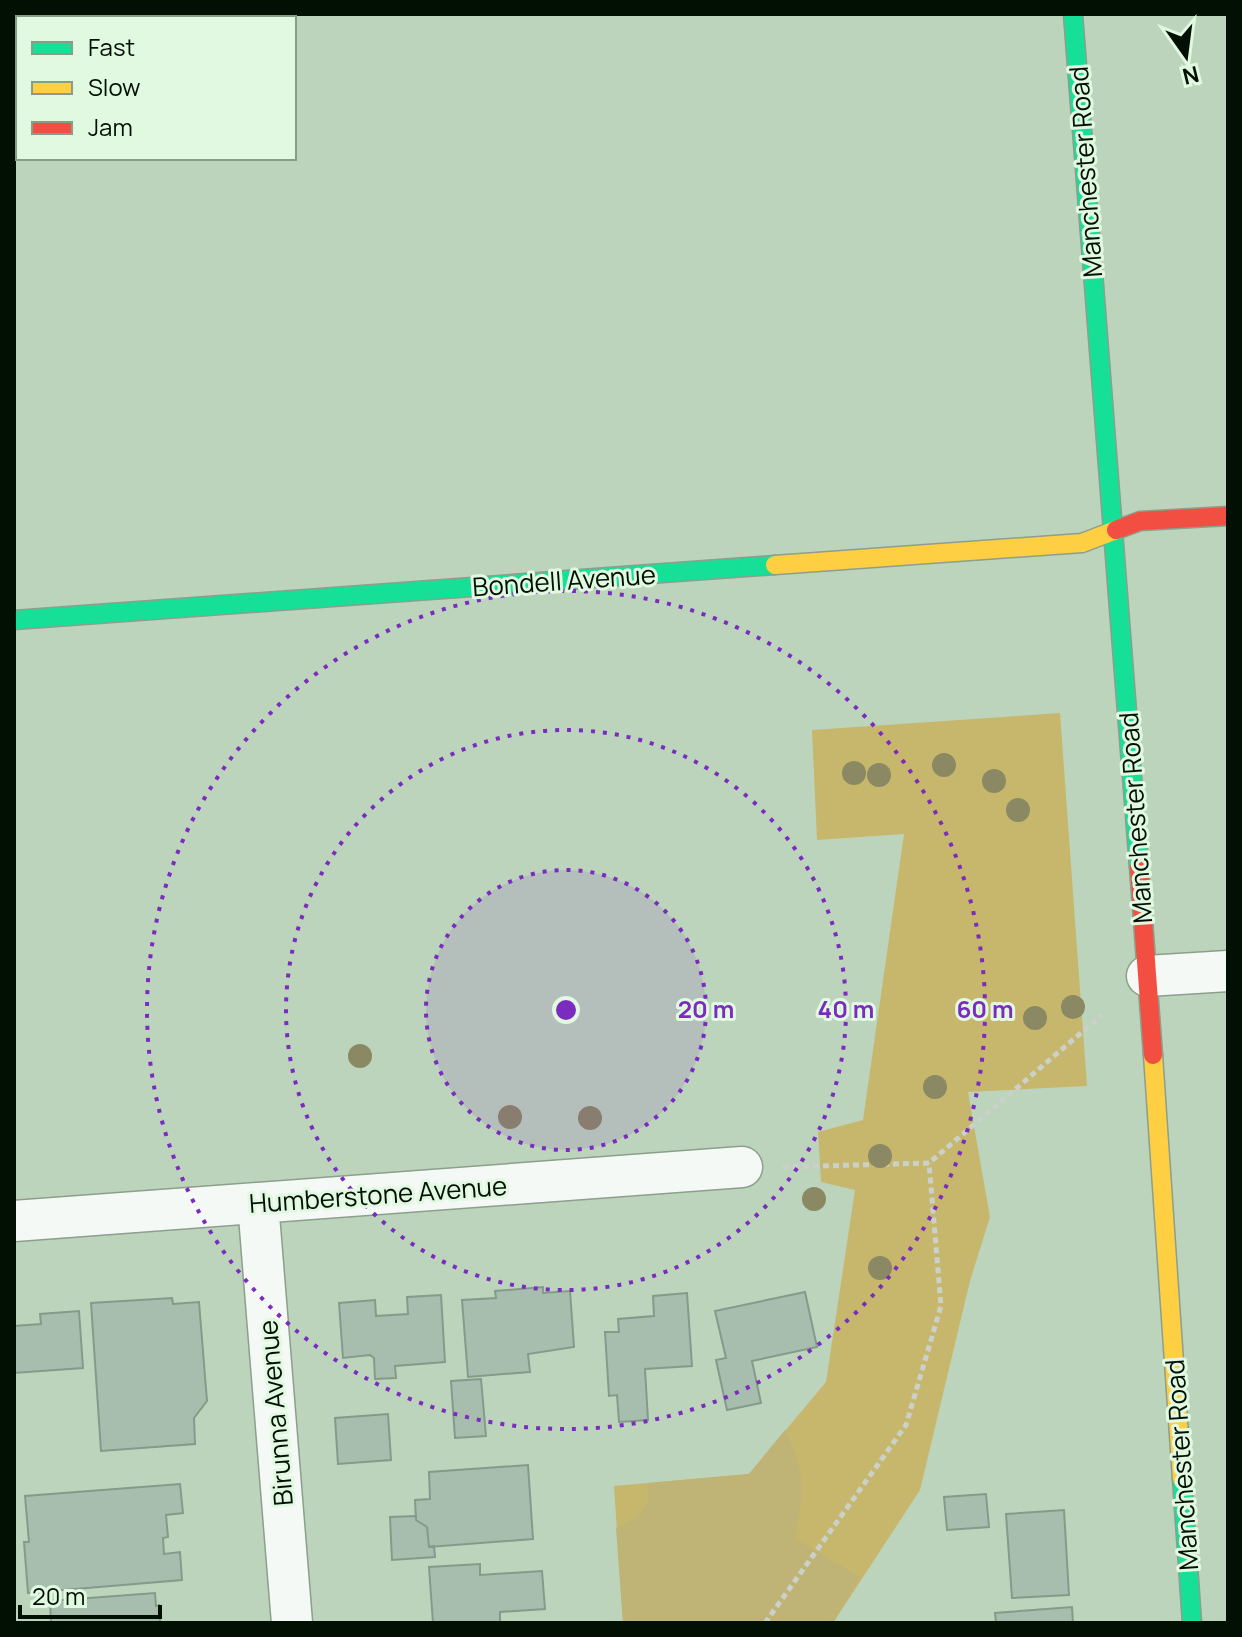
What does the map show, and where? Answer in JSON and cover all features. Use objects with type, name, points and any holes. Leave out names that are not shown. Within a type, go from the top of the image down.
[{"type":"street","name":"Manchester Road","points":[[1073,14],[1147,976],[1192,1623]]},
{"type":"street","name":"Bondell Avenue","points":[[14,620],[1082,543],[1140,521],[1228,516]]},
{"type":"street","points":[[1147,976],[1228,971]]},
{"type":"street","name":"Humberstone Avenue","points":[[14,1221],[742,1167]]},
{"type":"street","name":"Birunna Avenue","points":[[258,1203],[292,1623]]},
{"type":"path","points":[[742,1167],[929,1163],[1147,976]]},
{"type":"path","points":[[765,1623],[906,1425],[941,1306],[929,1163]]},
{"type":"shaded area","points":[[1060,713],[1087,1086],[968,1092],[990,1217],[970,1281],[920,1490],[833,1623],[623,1623],[614,1486],[749,1474],[826,1382],[855,1190],[821,1182],[818,1132],[863,1120],[904,834],[817,840],[812,730]]},
{"type":"shaded area","points":[[785,1430],[802,1484],[795,1539],[860,1577],[833,1623],[623,1623],[616,1528],[636,1518],[649,1500],[648,1483],[749,1474]]},
{"type":"building","points":[[543,1287],[543,1293],[570,1291],[574,1347],[528,1354],[530,1372],[468,1377],[462,1300],[496,1298],[495,1291]]},
{"type":"building","points":[[805,1292],[817,1347],[752,1361],[761,1403],[727,1410],[716,1360],[726,1358],[715,1311]]},
{"type":"building","points":[[687,1293],[692,1366],[645,1369],[648,1420],[619,1422],[617,1395],[609,1396],[605,1332],[619,1332],[618,1319],[654,1316],[653,1296]]},
{"type":"building","points":[[441,1295],[445,1362],[395,1366],[396,1378],[375,1379],[374,1358],[370,1355],[343,1358],[339,1303],[375,1300],[376,1316],[408,1314],[407,1297]]},
{"type":"building","points":[[172,1298],[173,1304],[199,1302],[207,1401],[194,1418],[195,1444],[101,1451],[91,1303]]},
{"type":"building","points":[[79,1311],[83,1368],[14,1373],[14,1326],[41,1324],[40,1314]]},
{"type":"building","points":[[481,1379],[486,1436],[455,1438],[451,1381]]},
{"type":"building","points":[[388,1414],[391,1460],[338,1464],[335,1418]]},
{"type":"building","points":[[528,1465],[533,1539],[429,1547],[427,1527],[416,1520],[415,1500],[430,1499],[429,1472]]},
{"type":"building","points":[[180,1484],[183,1513],[166,1515],[168,1537],[163,1538],[164,1554],[180,1552],[182,1580],[28,1593],[24,1542],[29,1542],[25,1496]]},
{"type":"building","points":[[986,1494],[989,1527],[947,1530],[944,1497]]},
{"type":"building","points":[[1064,1510],[1069,1595],[1012,1598],[1006,1514]]},
{"type":"building","points":[[416,1516],[416,1520],[427,1527],[429,1547],[434,1546],[435,1557],[392,1560],[390,1517]]},
{"type":"building","points":[[480,1564],[480,1575],[542,1571],[545,1609],[500,1612],[500,1623],[433,1623],[429,1567]]},
{"type":"building","points":[[155,1593],[160,1623],[51,1623],[50,1601]]},
{"type":"building","points":[[1072,1607],[1073,1623],[996,1623],[995,1613]]},
{"type":"traffic: fast","points":[[1073,14],[1139,867]]},
{"type":"traffic: fast","points":[[14,620],[775,565]]},
{"type":"traffic: fast","points":[[1182,1479],[1192,1623]]},
{"type":"traffic: slow","points":[[775,565],[1082,543],[1116,530]]},
{"type":"traffic: slow","points":[[1153,1055],[1182,1479]]},
{"type":"traffic: jam","points":[[1116,530],[1140,521],[1228,516]]},
{"type":"traffic: jam","points":[[1139,867],[1153,1055]]}]
